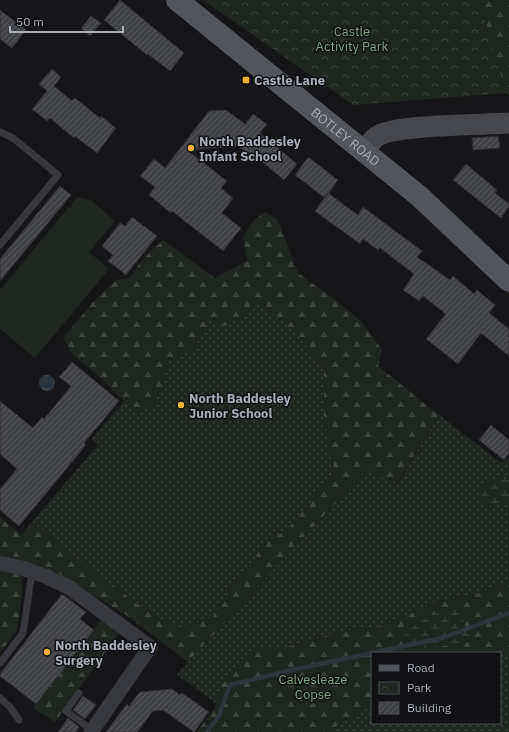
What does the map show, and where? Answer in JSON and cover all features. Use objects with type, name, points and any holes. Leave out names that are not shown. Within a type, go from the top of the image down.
[{"type":"main road","name":"BOTLEY ROAD","points":[[176,0],[419,196],[509,281]]},
{"type":"street","points":[[364,151],[377,136],[389,132],[425,128],[509,123]]},
{"type":"street","points":[[0,563],[45,576],[70,588],[150,647],[91,731]]},
{"type":"lane","points":[[0,132],[13,138],[58,175],[0,245]]},
{"type":"lane","points":[[0,663],[23,633],[32,572]]},
{"type":"lane","points":[[79,693],[66,711],[91,731]]},
{"type":"lane","points":[[0,698],[10,707],[19,720]]},
{"type":"green space","name":"Castle Activity Park","points":[[203,0],[479,0],[506,93],[353,105]]},
{"type":"green space","points":[[479,0],[509,0],[509,95],[506,93]]},
{"type":"green space","points":[[77,197],[91,200],[115,221],[89,252],[109,269],[35,358],[0,329],[0,290]]},
{"type":"green space","points":[[265,212],[278,220],[298,273],[361,321],[382,350],[378,366],[439,415],[397,483],[365,471],[188,662],[129,617],[56,572],[0,555],[0,517],[22,535],[32,522],[89,568],[158,619],[183,627],[213,617],[225,599],[233,582],[254,562],[261,544],[287,530],[332,476],[334,466],[328,444],[324,416],[324,371],[315,356],[294,331],[257,300],[242,317],[225,326],[209,320],[193,350],[170,360],[153,407],[136,412],[97,375],[74,356],[63,338],[93,302],[116,280],[131,277],[141,262],[163,240],[215,278],[247,261],[243,237],[254,220]]},
{"type":"green space","points":[[257,300],[294,331],[315,356],[324,371],[324,416],[328,444],[334,466],[332,476],[287,530],[261,544],[254,562],[233,582],[225,599],[213,617],[183,627],[158,619],[89,568],[32,522],[98,445],[92,439],[124,401],[136,412],[153,407],[170,359],[193,350],[209,320],[242,317]]},
{"type":"green space","points":[[439,415],[501,463],[509,458],[509,580],[480,593],[438,601],[382,626],[343,631],[287,647],[254,648],[217,694],[217,704],[177,675],[365,471],[398,483]]},
{"type":"green space","points":[[509,474],[509,505],[489,506],[482,502],[479,490],[481,484]]},
{"type":"green space","points":[[0,568],[21,574],[22,593],[17,630],[0,653]]},
{"type":"green space","name":"Calvesleaze Copse","points":[[509,580],[509,655],[501,657],[501,652],[371,652],[371,705],[357,716],[339,724],[330,732],[197,732],[217,704],[217,694],[228,674],[254,648],[287,647],[343,631],[382,626],[438,601],[480,593]]},
{"type":"green space","points":[[452,607],[460,611],[466,629],[472,638],[469,642],[447,646],[430,646],[418,650],[409,649],[404,635],[426,618]]},
{"type":"green space","points":[[101,620],[120,632],[55,722],[33,708]]},
{"type":"green space","points":[[509,655],[509,732],[330,732],[339,724],[357,716],[371,705],[371,724],[501,724],[501,657]]},
{"type":"water","points":[[47,375],[53,377],[55,383],[53,389],[47,391],[41,389],[39,383],[41,377]]},
{"type":"building","points":[[120,0],[184,53],[170,71],[148,54],[147,55],[104,20]]},
{"type":"building","points":[[0,10],[26,30],[12,48],[0,39]]},
{"type":"building","points":[[91,16],[101,23],[90,36],[81,28]]},
{"type":"building","points":[[52,69],[61,77],[54,86],[72,101],[75,98],[100,118],[101,116],[116,128],[97,153],[75,136],[74,138],[50,118],[47,121],[32,109],[47,91],[39,84]]},
{"type":"building","points":[[226,110],[245,124],[253,114],[267,124],[260,133],[297,164],[284,180],[254,155],[252,157],[238,146],[187,150],[227,181],[221,188],[233,198],[222,213],[241,228],[223,251],[149,195],[155,187],[140,176],[154,159],[165,168],[209,111]]},
{"type":"building","points":[[498,136],[500,148],[473,150],[472,138]]},
{"type":"building","points":[[308,157],[338,180],[325,198],[295,175]]},
{"type":"building","points":[[466,164],[497,190],[495,193],[509,204],[501,218],[453,180]]},
{"type":"building","points":[[60,186],[71,195],[0,281],[0,259]]},
{"type":"building","points":[[328,193],[358,215],[363,207],[422,251],[417,257],[450,280],[453,276],[474,294],[477,290],[495,305],[489,313],[509,329],[509,356],[481,333],[458,364],[426,339],[446,314],[423,296],[419,301],[403,290],[414,274],[380,248],[378,250],[363,239],[360,244],[315,211]]},
{"type":"building","points":[[132,217],[157,236],[126,275],[108,261],[113,255],[102,246],[120,223],[125,226]]},
{"type":"building","points":[[72,362],[119,401],[84,443],[86,445],[19,526],[0,510],[0,489],[17,469],[0,454],[0,401],[33,428],[42,417],[44,419],[71,386],[59,377]]},
{"type":"building","points":[[491,425],[509,440],[509,453],[504,460],[479,440]]},
{"type":"building","name":"North Baddesley Surgery","points":[[62,594],[86,612],[80,619],[94,630],[36,704],[0,676],[0,674]]},
{"type":"building","points":[[172,689],[180,695],[182,693],[209,712],[194,732],[163,710],[153,711],[137,732],[106,732],[127,704],[129,706],[140,692]]},
{"type":"building","points":[[83,696],[96,705],[85,719],[73,710]]},
{"type":"building","points":[[68,718],[79,727],[76,732],[58,732]]},
{"type":"waterway","points":[[376,652],[442,638],[509,613]]},
{"type":"waterway","points":[[207,732],[219,716],[230,685],[371,653]]},
{"type":"place","name":"Castle Lane","points":[[246,80]]},
{"type":"place","name":"North Baddesley Infant School","points":[[191,148]]},
{"type":"place","name":"North Baddesley Junior School","points":[[181,405]]},
{"type":"place","name":"North Baddesley Surgery","points":[[47,652]]}]
